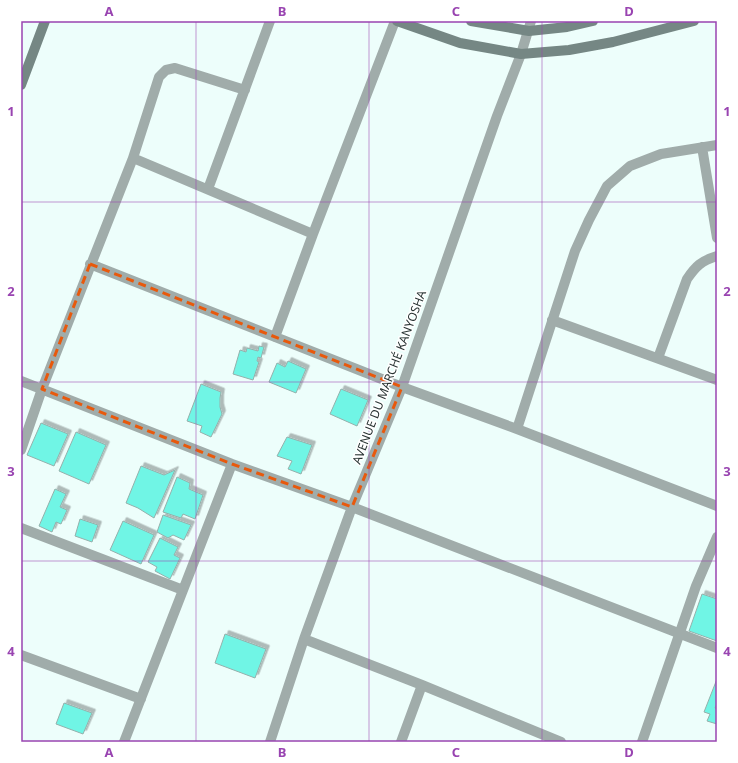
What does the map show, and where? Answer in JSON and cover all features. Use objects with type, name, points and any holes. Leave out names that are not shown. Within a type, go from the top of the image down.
[{"type":"street","points":[[21,85],[45,21]]},
{"type":"street","points":[[208,188],[246,90],[270,21]]},
{"type":"street","points":[[275,337],[313,234],[396,21],[460,43],[521,54],[569,50],[613,42],[694,21]]},
{"type":"street","points":[[471,21],[529,31],[567,27],[592,21]]},
{"type":"street","name":"AVENUE DU MARCHÉ KANYOSHA","points":[[270,742],[304,639],[352,507],[402,387],[497,116],[521,54],[531,21]]},
{"type":"street","points":[[21,450],[42,389],[133,158],[159,77],[166,70],[175,68],[246,90]]},
{"type":"street","points":[[517,429],[574,251],[607,186],[630,166],[661,154],[717,144]]},
{"type":"street","points":[[702,147],[717,238]]},
{"type":"street","points":[[133,158],[208,188],[313,234]]},
{"type":"street","points":[[658,358],[687,279],[695,268],[704,260],[717,256]]},
{"type":"street","points":[[90,264],[402,387],[517,429],[717,506]]},
{"type":"street","points":[[552,320],[717,380]]},
{"type":"street","points":[[21,381],[232,464],[352,507],[717,648]]},
{"type":"street","points":[[124,742],[232,464]]},
{"type":"street","points":[[21,528],[182,590]]},
{"type":"street","points":[[642,742],[696,586],[717,536]]},
{"type":"street","points":[[304,639],[422,684],[561,742]]},
{"type":"street","points":[[21,655],[141,699]]},
{"type":"street","points":[[401,742],[422,684]]},
{"type":"highlighted area","points":[[90,264],[402,387],[352,507],[232,464],[42,389]]},
{"type":"building","points":[[259,346],[264,347],[261,358],[258,357],[257,361],[259,362],[253,380],[233,374],[240,350],[246,352],[247,348],[258,351]]},
{"type":"building","points":[[288,361],[306,369],[296,393],[269,382],[277,363],[285,367]]},
{"type":"building","points":[[201,384],[221,392],[220,407],[222,414],[211,437],[200,432],[202,426],[187,421]]},
{"type":"building","points":[[341,389],[368,400],[357,426],[330,414]]},
{"type":"building","points":[[41,423],[68,434],[54,466],[27,455]]},
{"type":"building","points":[[76,432],[106,445],[89,484],[59,471]]},
{"type":"building","points":[[287,437],[312,445],[301,474],[288,469],[292,461],[277,456]]},
{"type":"building","points":[[141,466],[164,475],[175,470],[154,518],[138,508],[126,503]]},
{"type":"building","points":[[177,477],[190,483],[189,489],[203,495],[195,519],[183,514],[181,518],[163,512]]},
{"type":"building","points":[[55,489],[66,494],[60,507],[67,510],[61,524],[56,522],[52,532],[39,526]]},
{"type":"building","points":[[163,515],[191,525],[184,540],[173,535],[168,538],[157,532]]},
{"type":"building","points":[[80,519],[98,525],[92,542],[75,536]]},
{"type":"building","points":[[123,521],[154,535],[141,564],[110,550]]},
{"type":"building","points":[[160,538],[178,547],[174,555],[180,558],[170,579],[155,571],[157,567],[148,562]]},
{"type":"building","points":[[702,594],[717,599],[717,641],[689,631]]},
{"type":"building","points":[[225,634],[266,649],[255,678],[215,663]]},
{"type":"building","points":[[717,679],[717,704],[715,708],[717,709],[717,724],[707,721],[710,714],[704,712]]},
{"type":"building","points":[[64,703],[92,713],[83,734],[56,724]]}]
